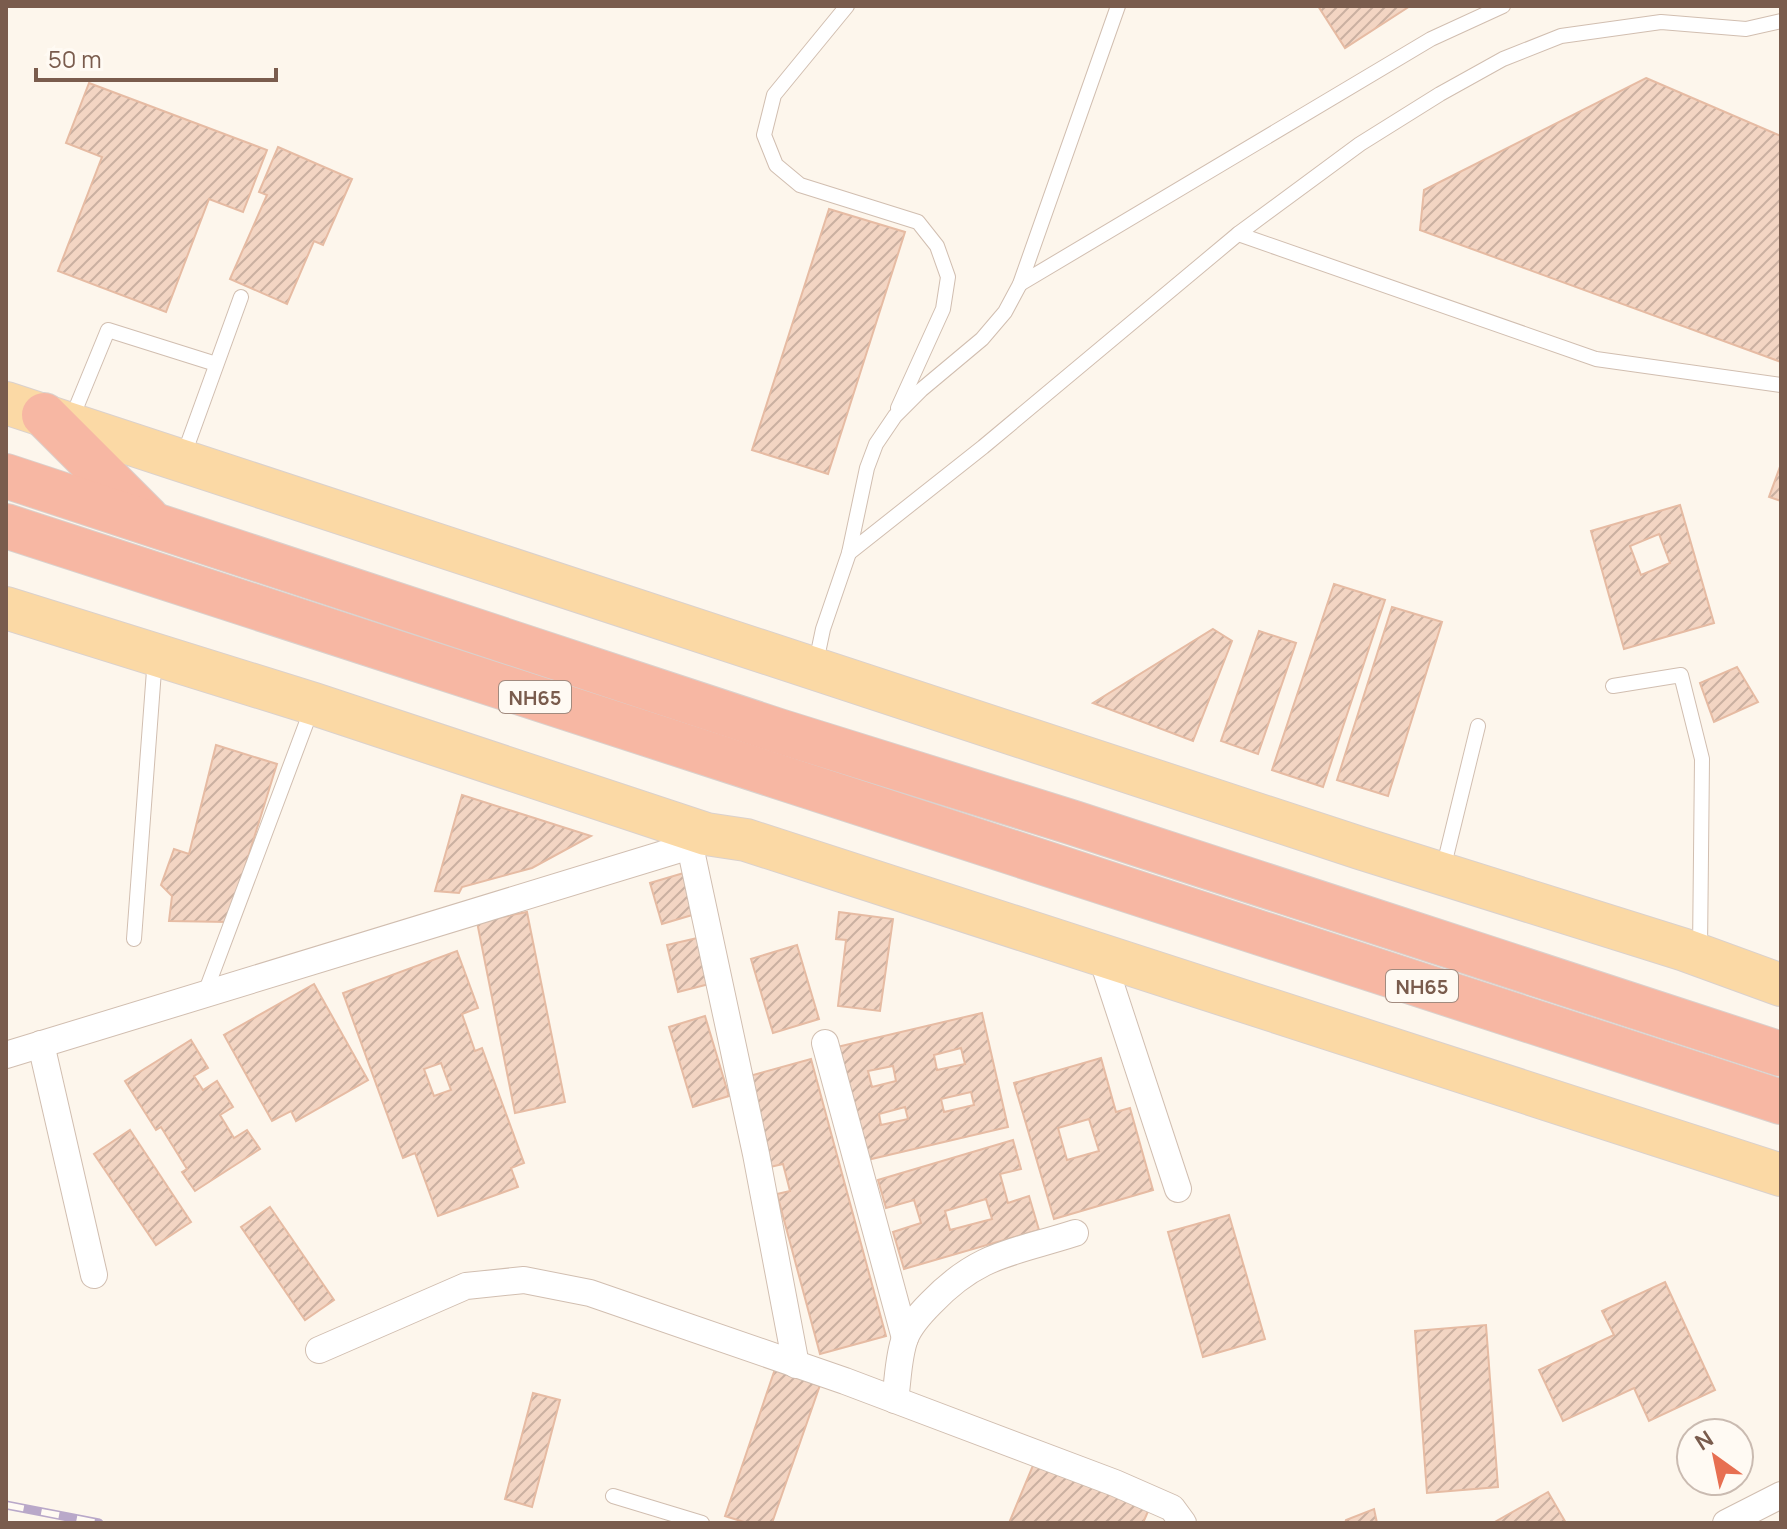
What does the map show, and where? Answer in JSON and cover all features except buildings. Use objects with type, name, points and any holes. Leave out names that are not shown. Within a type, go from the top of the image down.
[{"type":"highway","points":[[39,414],[151,523]]},
{"type":"highway","name":"NH65","points":[[6,476],[779,731],[1104,832],[1781,1054]]},
{"type":"highway","name":"NH65","points":[[6,526],[1781,1102]]},
{"type":"main road","points":[[39,414],[1781,985]]},
{"type":"main road","points":[[6,608],[314,704],[698,840],[746,840],[1781,1175]]},
{"type":"street","points":[[6,1055],[698,840],[796,1365]]},
{"type":"street","points":[[1101,955],[1178,1189]]},
{"type":"street","points":[[825,1043],[905,1338]]},
{"type":"street","points":[[41,1044],[94,1275]]},
{"type":"street","points":[[895,1400],[905,1338],[920,1314],[947,1286],[972,1267],[999,1254],[1075,1233]]},
{"type":"street","points":[[319,1350],[466,1286],[524,1280],[590,1293],[895,1400],[1115,1483],[1172,1508],[1183,1523]]},
{"type":"street","points":[[1726,1523],[1781,1495]]},
{"type":"lane","points":[[815,667],[826,620],[849,553],[867,468],[876,444],[895,416],[943,309],[948,277],[937,246],[918,222],[800,185],[776,165],[764,135],[774,95],[847,6]]},
{"type":"lane","points":[[895,416],[982,339],[1005,312],[1020,284],[1118,6]]},
{"type":"lane","points":[[1020,284],[1431,39],[1503,6]]},
{"type":"lane","points":[[849,553],[983,447],[1238,234],[1360,144],[1440,94],[1503,59],[1561,36],[1661,22],[1746,29],[1781,21]]},
{"type":"lane","points":[[1238,234],[1596,359],[1781,385]]},
{"type":"lane","points":[[182,461],[241,297]]},
{"type":"lane","points":[[39,414],[108,330],[216,364]]},
{"type":"lane","points":[[134,939],[155,656]]},
{"type":"lane","points":[[1613,686],[1681,675],[1702,759],[1700,956]]},
{"type":"lane","points":[[205,993],[314,704]]},
{"type":"lane","points":[[1442,874],[1478,726]]},
{"type":"lane","points":[[613,1496],[702,1523]]},
{"type":"railway","points":[[6,1505],[99,1523]]}]
